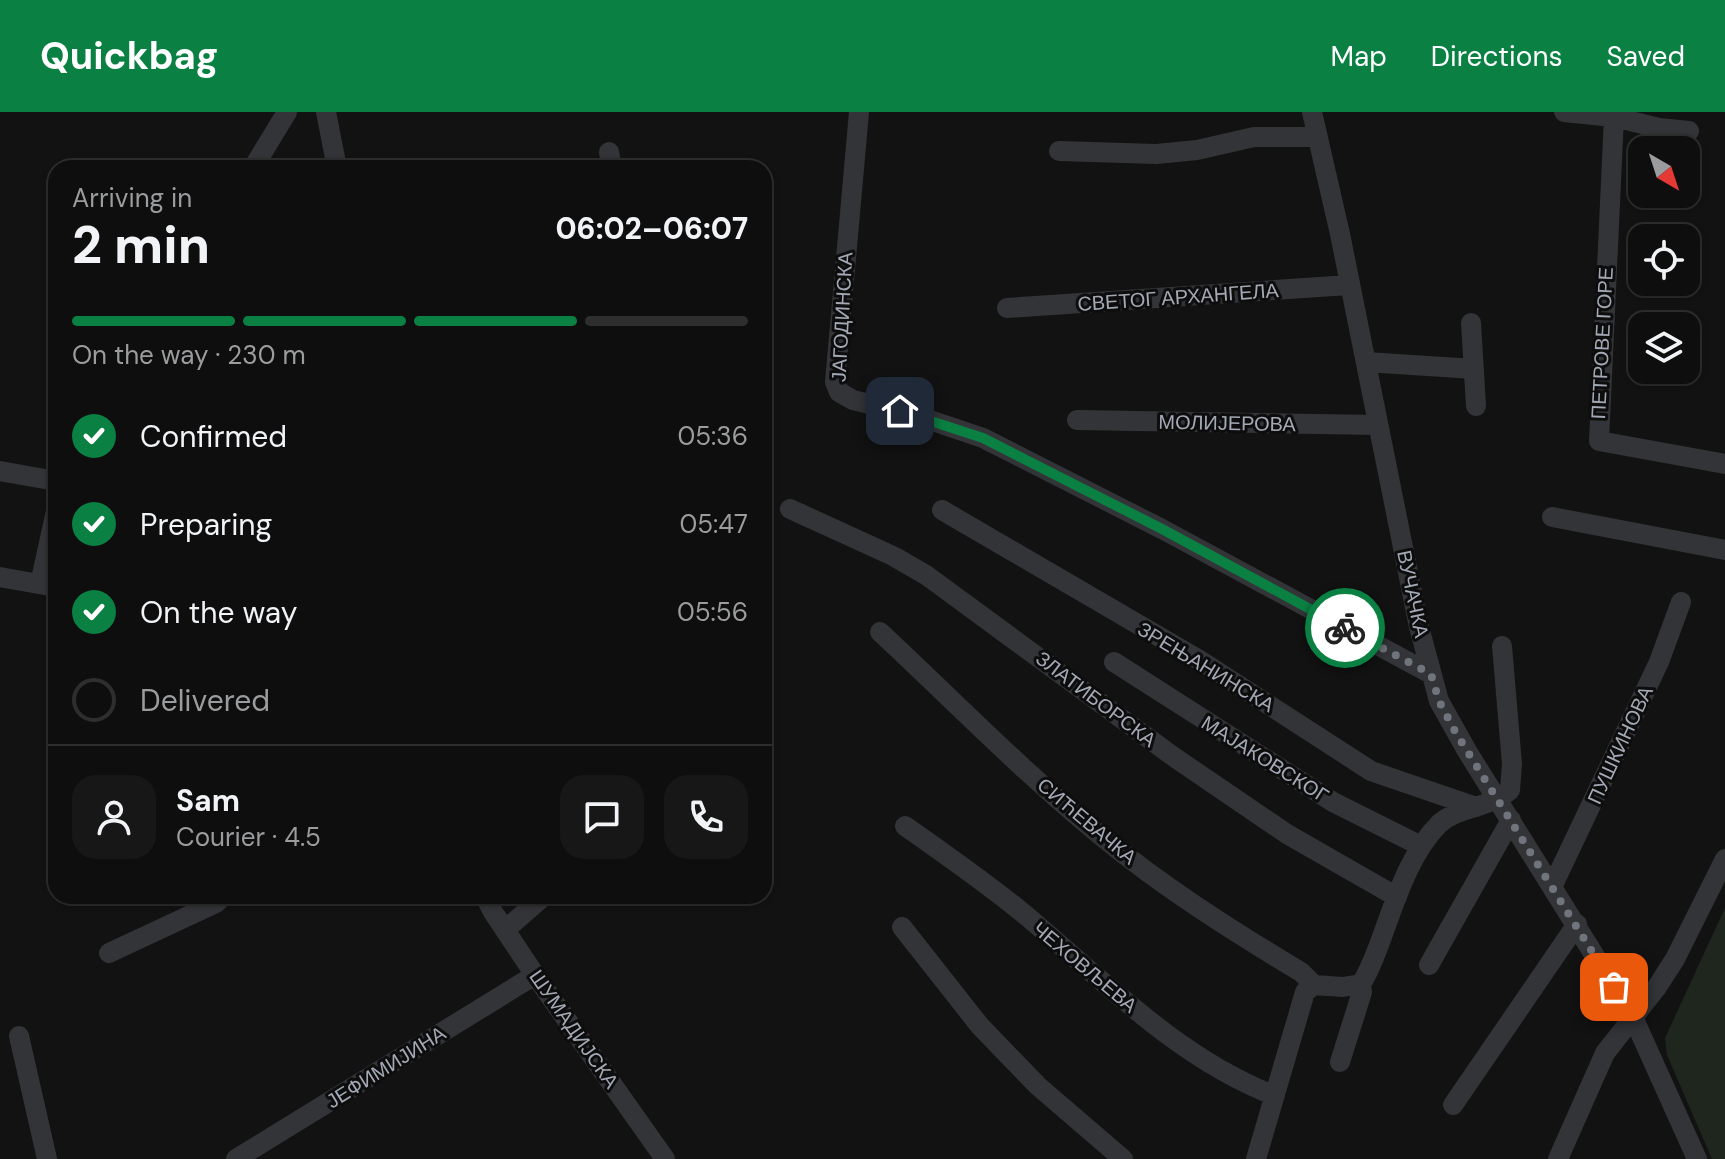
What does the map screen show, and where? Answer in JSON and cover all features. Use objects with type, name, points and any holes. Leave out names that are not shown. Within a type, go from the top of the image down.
[{"type":"street","points":[[258,160],[287,112]]},
{"type":"street","points":[[326,112],[335,160]]},
{"type":"street","name":"ЈАГОДИНСКА","points":[[859,112],[835,382],[839,392],[853,400],[918,416],[983,438],[1162,529],[1431,674]]},
{"type":"street","name":"ВУЧАЧКА","points":[[1312,112],[1419,627],[1439,701],[1633,1017],[1697,1159]]},
{"type":"street","points":[[1564,112],[1614,117],[1689,131]]},
{"type":"street","name":"ПЕТРОВЕ ГОРЕ","points":[[1614,117],[1599,441],[1725,464]]},
{"type":"street","points":[[1059,151],[1156,154],[1197,150],[1254,137],[1318,137]]},
{"type":"street","name":"СВЕТОГ АРХАНГЕЛА","points":[[1007,308],[1349,285]]},
{"type":"street","points":[[1471,323],[1476,406]]},
{"type":"street","points":[[1366,362],[1474,369]]},
{"type":"street","name":"МОЛИЈЕРОВА","points":[[1077,420],[1378,425]]},
{"type":"street","points":[[0,471],[48,480]]},
{"type":"street","name":"ЗЛАТИБОРСКА","points":[[790,509],[893,556],[926,575],[1174,757],[1287,834],[1397,897]]},
{"type":"street","name":"ЗРЕЊАНИНСКА","points":[[942,510],[1201,661],[1371,771],[1476,807]]},
{"type":"street","points":[[1552,517],[1725,550]]},
{"type":"street","points":[[0,577],[48,586]]},
{"type":"street","name":"ПУШКИНОВА","points":[[1553,885],[1659,662],[1681,602]]},
{"type":"street","name":"СИЋЕВАЧКА","points":[[880,632],[1101,836],[1189,903],[1301,972],[1314,985]]},
{"type":"street","points":[[1340,1062],[1362,992],[1361,984],[1421,846],[1440,823],[1462,810],[1498,799],[1510,790],[1512,764],[1502,646]]},
{"type":"street","name":"МАЈАКОВСКОГ","points":[[1114,662],[1333,802],[1421,846]]},
{"type":"street","points":[[1429,965],[1511,820]]},
{"type":"street","name":"ЧЕХОВЉЕВА","points":[[905,826],[1022,913],[1143,1016],[1207,1061],[1273,1095]]},
{"type":"street","points":[[1558,1159],[1605,1053],[1675,959],[1725,859]]},
{"type":"street","points":[[109,953],[214,904]]},
{"type":"street","name":"ШУМАДИЈСКА","points":[[490,904],[535,975],[665,1159]]},
{"type":"street","points":[[505,930],[535,904]]},
{"type":"street","points":[[1453,1105],[1577,924]]},
{"type":"street","points":[[902,927],[980,1026],[1038,1086],[1123,1159]]},
{"type":"street","name":"ЈЕФИМИЈИНА","points":[[236,1159],[535,975]]},
{"type":"street","points":[[1256,1159],[1303,997],[1314,985],[1343,987],[1361,984]]},
{"type":"street","points":[[19,1036],[47,1159]]},
{"type":"shaded area","points":[[1725,908],[1725,1159],[1712,1159],[1667,1055],[1665,1038]]},
{"type":"way so far","points":[[1345,628],[1431,674],[1439,701],[1456,733],[1614,987]]},
{"type":"route","points":[[900,411],[983,438],[1162,529],[1345,628]]}]
